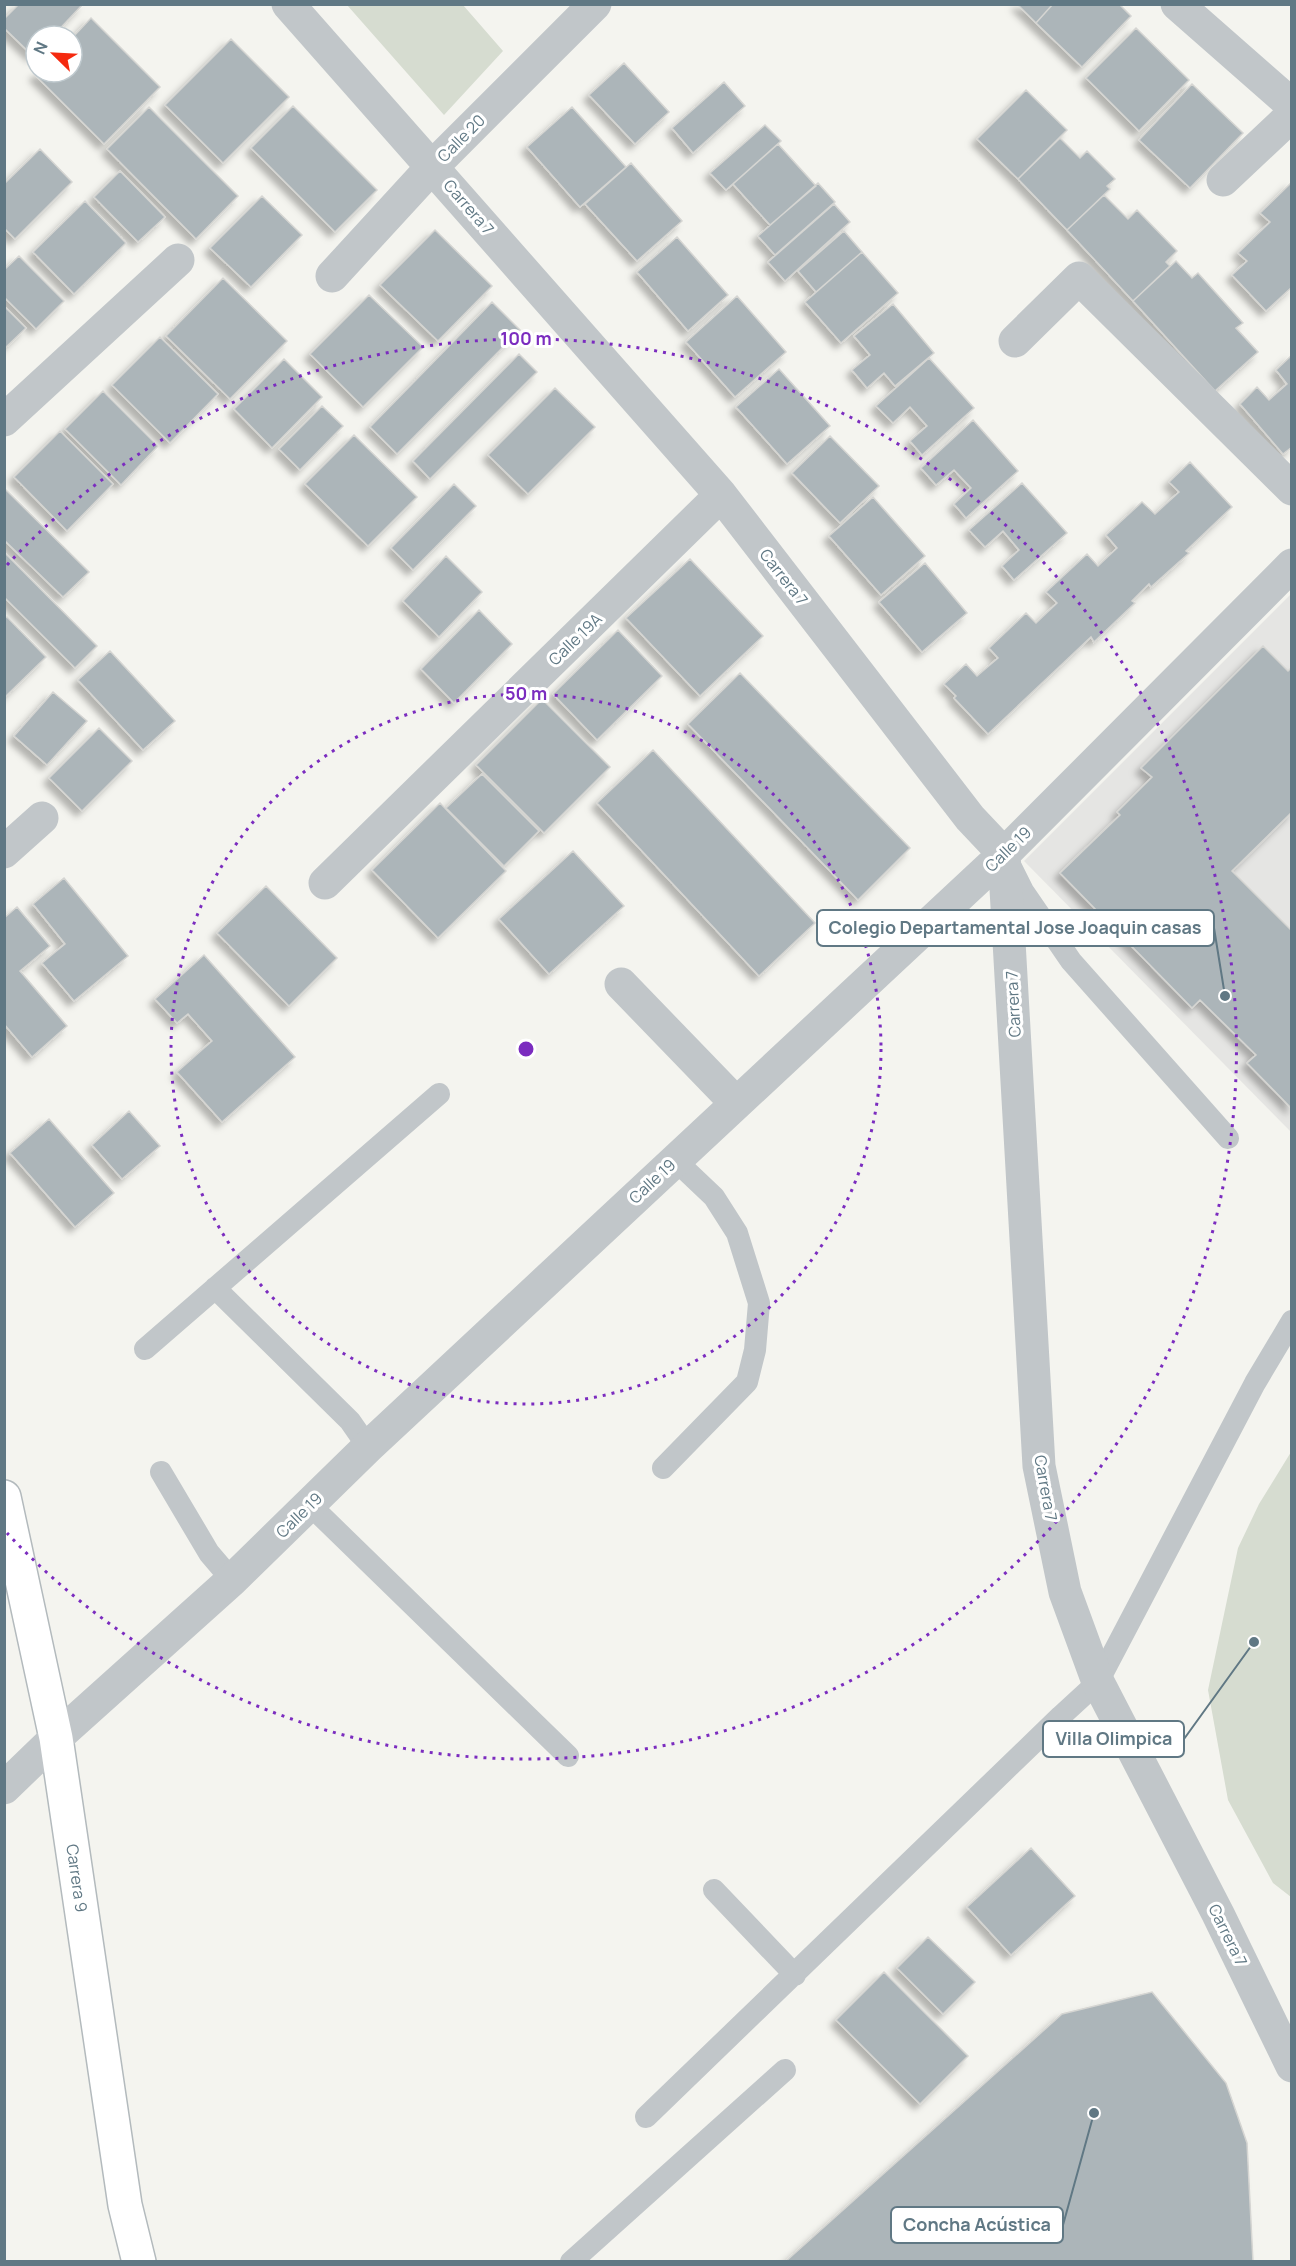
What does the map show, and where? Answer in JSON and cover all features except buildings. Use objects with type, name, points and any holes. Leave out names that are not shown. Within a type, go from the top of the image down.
[{"type":"main road","name":"Carrera 9","points":[[4,1497],[56,1738],[125,2205],[140,2262]]},
{"type":"street","name":"Carrera 7","points":[[288,4],[722,495],[970,818],[1004,854],[1039,1466],[1065,1592],[1098,1682],[1218,1914],[1292,2066]]},
{"type":"street","name":"Calle 20","points":[[332,276],[433,166],[595,4]]},
{"type":"street","points":[[1177,4],[1292,105]]},
{"type":"street","points":[[1223,180],[1292,115]]},
{"type":"street","points":[[4,420],[178,260]]},
{"type":"street","points":[[1014,340],[1079,278],[1292,489]]},
{"type":"street","name":"Calle 19A","points":[[325,883],[722,495]]},
{"type":"street","name":"Calle 19","points":[[4,1788],[56,1738],[232,1580],[368,1447],[1004,854],[1292,565]]},
{"type":"street","points":[[4,852],[42,818]]},
{"type":"street","points":[[621,984],[736,1103]]},
{"type":"lane","points":[[1004,854],[1023,891],[1071,961],[1228,1138]]},
{"type":"lane","points":[[145,1349],[439,1094]]},
{"type":"lane","points":[[663,1468],[747,1382],[755,1350],[759,1303],[737,1233],[714,1197],[675,1160]]},
{"type":"lane","points":[[215,1288],[350,1421],[368,1447]]},
{"type":"lane","points":[[646,2117],[1098,1682],[1255,1383],[1292,1321]]},
{"type":"lane","points":[[161,1472],[209,1553],[232,1580]]},
{"type":"lane","points":[[310,1504],[568,1756]]},
{"type":"lane","points":[[714,1890],[795,1975]]},
{"type":"lane","points":[[571,2262],[785,2070]]},
{"type":"shaded area","points":[[347,5],[463,5],[503,51],[444,115]]},
{"type":"shaded area","points":[[1291,594],[1291,1132],[1024,861]]},
{"type":"shaded area","points":[[1291,1452],[1292,1897],[1273,1883],[1228,1800],[1208,1690],[1238,1548],[1259,1504]]},
{"type":"place","name":"Colegio Departamental Jose Joaquin casas","points":[[1225,996]]},
{"type":"place","name":"Villa Olimpica","points":[[1254,1642]]},
{"type":"place","name":"Concha Acústica","points":[[1094,2113]]}]
